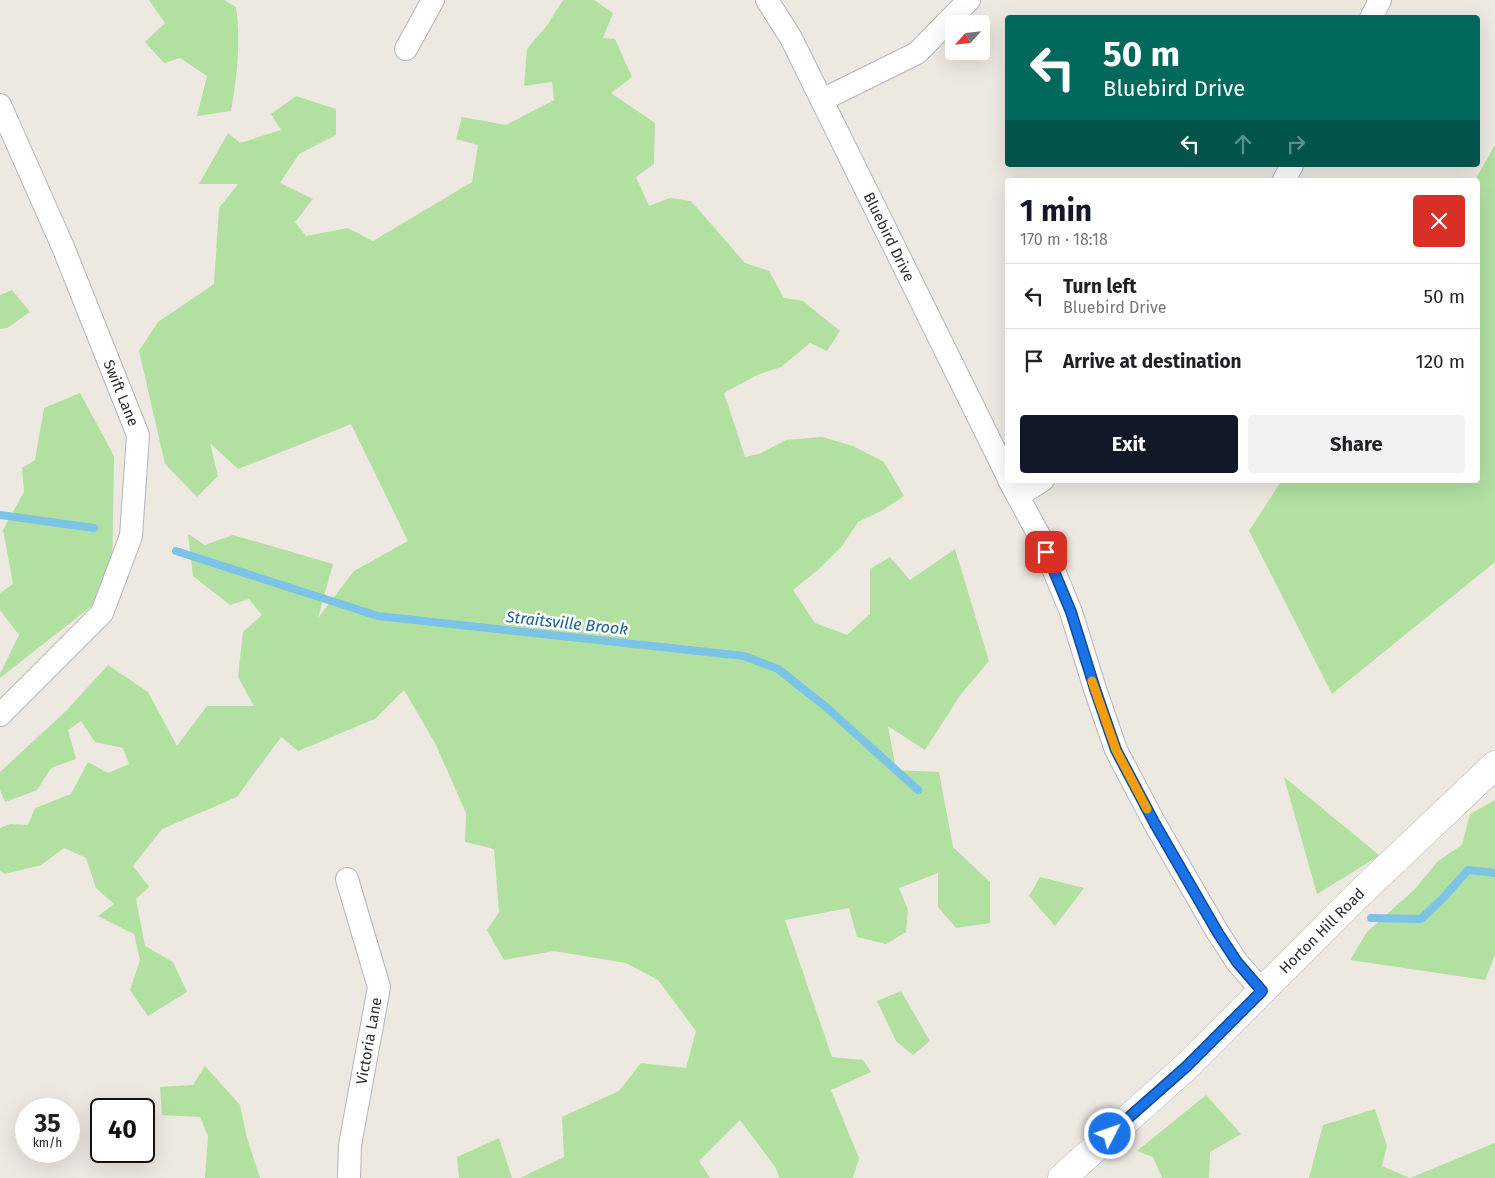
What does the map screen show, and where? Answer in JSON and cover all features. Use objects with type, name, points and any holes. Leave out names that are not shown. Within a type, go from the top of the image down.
[{"type":"street","points":[[406,49],[433,0]]},
{"type":"street","name":"Bluebird Drive","points":[[767,0],[791,38],[1005,470]]},
{"type":"street","points":[[822,100],[917,53],[969,0]]},
{"type":"street","points":[[1372,15],[1380,0]]},
{"type":"street","name":"Swift Lane","points":[[0,105],[63,248],[138,435],[131,536],[102,612],[0,715]]},
{"type":"street","name":"Bluebird Drive","points":[[1012,484],[1040,537],[1071,612],[1116,750],[1155,824],[1218,933],[1237,962],[1262,991]]},
{"type":"street","name":"Horton Hill Road","points":[[1062,1178],[1187,1066],[1358,895],[1495,766]]},
{"type":"street","name":"Victoria Lane","points":[[347,879],[379,987],[350,1145],[349,1178]]},
{"type":"green space","points":[[149,0],[224,0],[236,7],[238,59],[231,111],[197,116],[207,76],[180,58],[164,63],[145,42],[165,23]]},
{"type":"green space","points":[[563,0],[594,0],[613,13],[603,38],[615,39],[632,77],[611,93],[655,123],[654,164],[636,177],[649,206],[670,198],[691,201],[745,263],[769,271],[784,298],[803,301],[840,331],[827,351],[810,343],[781,367],[757,375],[724,393],[745,457],[759,454],[786,440],[822,437],[853,446],[884,462],[904,496],[883,510],[858,522],[842,546],[819,569],[793,590],[815,623],[847,635],[870,614],[870,569],[890,557],[910,580],[955,549],[989,661],[961,694],[925,750],[888,726],[896,770],[939,772],[953,847],[990,882],[990,923],[956,928],[938,907],[938,873],[899,888],[908,910],[906,932],[886,944],[857,937],[849,908],[785,920],[832,1057],[863,1060],[871,1072],[831,1090],[859,1158],[853,1178],[779,1178],[776,1168],[740,1120],[699,1161],[710,1178],[520,1178],[564,1157],[562,1117],[619,1091],[641,1063],[686,1068],[696,1031],[658,980],[626,963],[554,951],[504,960],[487,930],[499,912],[494,849],[465,842],[466,813],[435,743],[404,690],[375,719],[298,751],[281,737],[237,797],[162,829],[133,866],[149,887],[136,899],[145,946],[173,962],[187,992],[148,1016],[130,990],[140,960],[134,934],[98,916],[114,904],[96,888],[86,858],[64,848],[41,865],[5,874],[0,871],[0,828],[10,824],[28,825],[35,808],[71,794],[88,762],[108,773],[129,764],[123,748],[95,742],[81,721],[68,730],[76,759],[51,768],[37,790],[5,802],[0,790],[0,772],[66,711],[108,665],[148,692],[177,746],[207,706],[254,706],[238,677],[243,632],[262,615],[249,599],[230,605],[193,576],[188,534],[205,545],[233,535],[333,564],[318,618],[354,571],[408,541],[351,424],[238,469],[210,443],[218,476],[197,497],[165,464],[139,351],[158,322],[214,284],[219,208],[238,184],[199,184],[228,133],[240,143],[281,130],[271,114],[296,96],[336,109],[336,135],[299,154],[280,183],[313,199],[295,222],[306,236],[348,228],[373,241],[472,182],[478,145],[456,139],[462,117],[506,125],[554,100],[552,82],[524,86],[527,49],[548,24]]},
{"type":"green space","points":[[1495,145],[1495,562],[1332,694],[1249,531],[1280,483],[1480,483],[1480,178],[1476,178]]},
{"type":"green space","points":[[12,290],[30,312],[7,328],[0,329],[0,295]]},
{"type":"green space","points":[[80,393],[114,456],[112,590],[0,678],[0,674],[19,635],[0,610],[0,593],[13,584],[3,530],[24,492],[22,468],[35,460],[44,408]]},
{"type":"green space","points":[[1284,777],[1379,855],[1379,856],[1317,894]]},
{"type":"green space","points":[[1495,800],[1495,955],[1485,980],[1350,960],[1367,932],[1415,889],[1438,861],[1462,845],[1470,814]]},
{"type":"green space","points":[[1040,877],[1084,888],[1055,926],[1029,896]]},
{"type":"green space","points":[[901,991],[930,1041],[913,1055],[896,1041],[877,1001]]},
{"type":"green space","points":[[205,1066],[240,1105],[247,1138],[260,1178],[205,1178],[208,1136],[200,1117],[162,1115],[160,1087],[193,1085]]},
{"type":"green space","points":[[1206,1095],[1241,1134],[1210,1152],[1209,1178],[1162,1178],[1153,1157],[1137,1151]]},
{"type":"green space","points":[[1375,1109],[1387,1146],[1382,1166],[1410,1178],[1309,1178],[1323,1125]]},
{"type":"green space","points":[[499,1138],[512,1178],[459,1178],[457,1157]]},
{"type":"green space","points":[[1495,1143],[1495,1178],[1410,1178]]},
{"type":"waterway","name":"Straitsville Brook","points":[[0,515],[94,528]]},
{"type":"waterway","name":"Straitsville Brook","points":[[176,551],[378,616],[744,656],[778,669],[826,707],[918,790]]},
{"type":"waterway","name":"Straitsville Brook","points":[[1371,918],[1421,919],[1468,870],[1495,873]]},
{"type":"slow traffic","points":[[1092,681],[1116,750],[1147,809]]},
{"type":"route","points":[[1046,552],[1071,612],[1116,750],[1155,824],[1218,933],[1237,962],[1262,991],[1187,1066],[1110,1134]]}]
